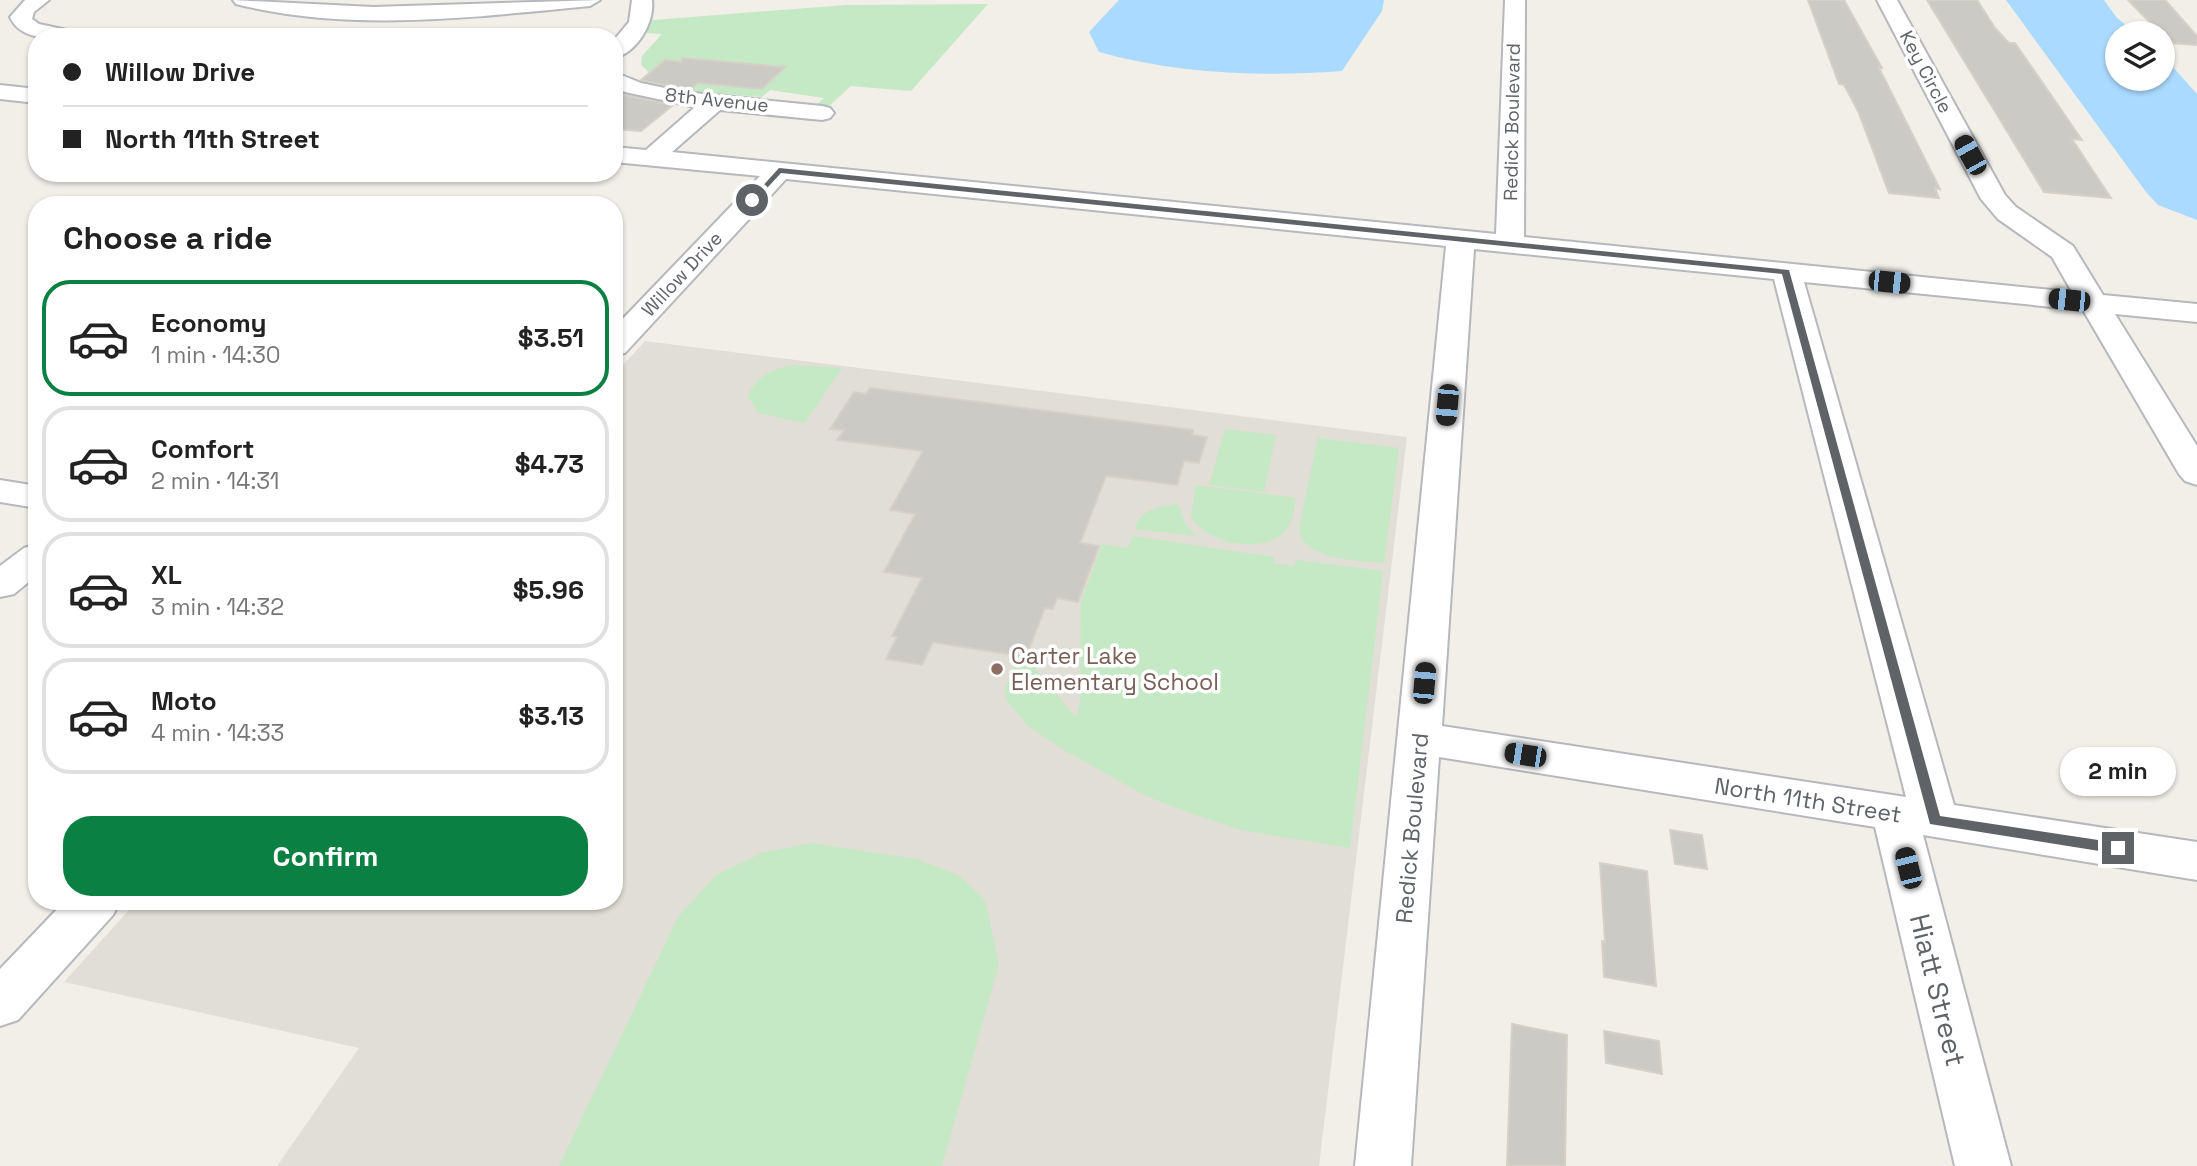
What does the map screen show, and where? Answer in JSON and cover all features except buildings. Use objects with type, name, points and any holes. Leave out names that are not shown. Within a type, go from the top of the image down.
[{"type":"street","points":[[30,28],[20,17],[39,0]]},
{"type":"street","points":[[243,0],[321,10],[392,13],[483,10],[590,0]]},
{"type":"street","points":[[623,43],[635,31],[642,17],[642,0]]},
{"type":"street","name":"Redick Boulevard","points":[[1510,243],[1515,0]]},
{"type":"street","name":"Key Circle","points":[[1887,0],[1994,199],[2007,213],[2063,252],[2197,474]]},
{"type":"street","name":"8th Avenue","points":[[623,82],[648,92],[821,113]]},
{"type":"street","points":[[0,92],[28,95]]},
{"type":"street","points":[[651,158],[716,100]]},
{"type":"street","points":[[623,155],[2197,313]]},
{"type":"street","name":"Willow Drive","points":[[623,336],[779,171]]},
{"type":"street","name":"Redick Boulevard","points":[[1383,1166],[1461,239]]},
{"type":"street","name":"Hiatt Street","points":[[1786,271],[1914,817],[1983,1166]]},
{"type":"street","points":[[0,491],[28,496]]},
{"type":"street","points":[[0,585],[28,563]]},
{"type":"street","name":"North 11th Street","points":[[1419,738],[2197,861]]},
{"type":"street","points":[[0,1004],[88,910]]},
{"type":"shaded area","name":"Carter Lake Elementary School","points":[[645,341],[1407,437],[1319,1166],[277,1166],[359,1048],[64,982],[129,910],[623,910],[623,365]]},
{"type":"green space","points":[[988,4],[911,91],[851,86],[827,108],[816,105],[824,98],[770,90],[762,97],[685,91],[693,84],[651,74],[641,65],[642,56],[662,34],[645,33],[653,20],[846,5]]},
{"type":"green space","points":[[793,365],[842,368],[805,423],[758,413],[748,396],[756,383],[772,371]]},
{"type":"green space","points":[[1225,429],[1276,435],[1264,492],[1209,485]]},
{"type":"green space","points":[[1318,438],[1399,448],[1384,563],[1327,555],[1308,545],[1301,537],[1299,528]]},
{"type":"green space","points":[[1196,485],[1296,498],[1290,524],[1281,534],[1269,541],[1255,544],[1240,544],[1210,535],[1191,516]]},
{"type":"green space","points":[[1178,503],[1185,524],[1196,536],[1135,529],[1146,513]]},
{"type":"green space","points":[[1133,536],[1274,557],[1273,563],[1294,566],[1296,560],[1383,571],[1350,848],[1240,830],[1146,796],[1062,749],[1027,725],[1007,701],[1005,689],[1018,656],[1026,657],[1076,718],[1080,703],[1081,602],[1102,544],[1128,548]]},
{"type":"green space","points":[[811,843],[917,859],[960,876],[985,900],[999,964],[942,1166],[559,1166],[678,917],[716,875],[762,853]]},
{"type":"water","points":[[1119,0],[1384,0],[1382,11],[1342,71],[1281,74],[1189,69],[1099,52],[1089,32]]},
{"type":"water","points":[[2006,0],[2104,0],[2121,21],[2105,21],[2105,91],[2175,91],[2175,69],[2197,94],[2197,220],[2158,205]]},
{"type":"place","name":"Carter Lake Elementary School","points":[[997,669]]},
{"type":"route","points":[[752,200],[779,171],[1786,271],[1935,820],[2118,848]]}]
